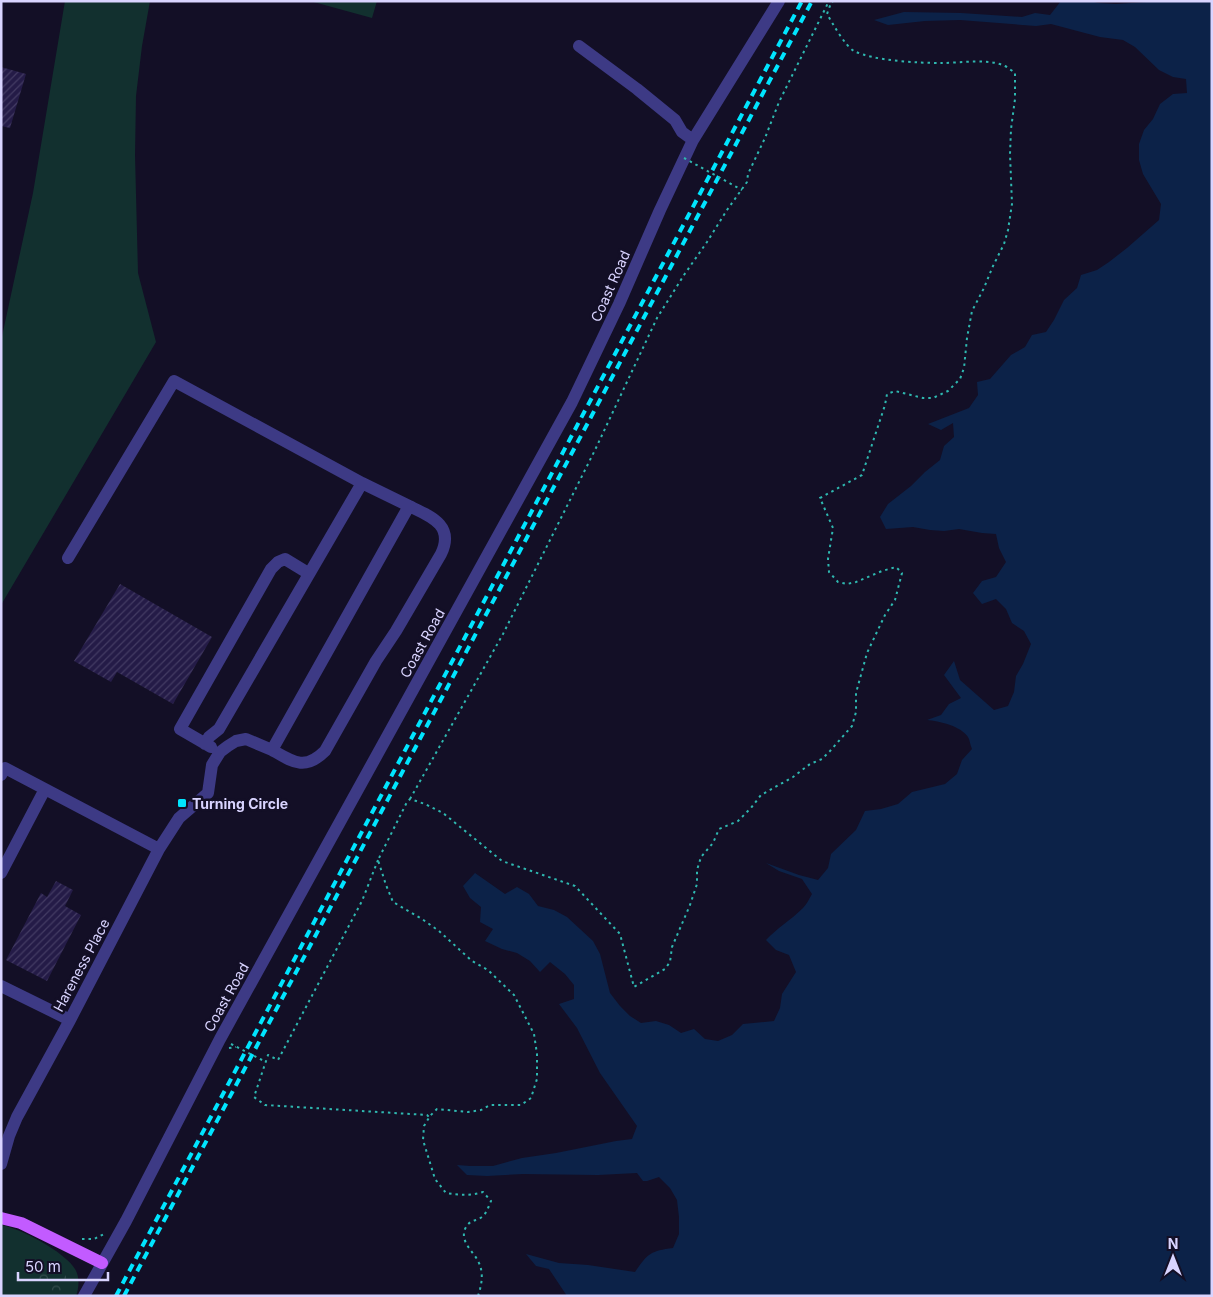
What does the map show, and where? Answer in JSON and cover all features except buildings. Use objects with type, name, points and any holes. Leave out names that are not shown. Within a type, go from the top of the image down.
[{"type":"main road","points":[[1,1218],[22,1223],[102,1263]]},
{"type":"street","name":"Coast Road","points":[[84,1296],[126,1221],[217,1044],[572,402],[619,304],[693,140],[779,1]]},
{"type":"street","points":[[579,46],[675,120],[682,132],[693,140]]},
{"type":"street","points":[[68,558],[174,380],[362,483],[433,518],[439,523],[446,537],[446,545],[442,554],[376,661],[325,751],[318,759],[302,764],[246,739],[236,741],[220,752],[180,729],[271,569],[278,562],[285,559],[308,573]]},
{"type":"street","points":[[205,744],[209,737],[219,729],[362,483]]},
{"type":"street","points":[[272,750],[409,506]]},
{"type":"street","name":"Hareness Place","points":[[1,1164],[9,1136],[17,1118],[159,849],[179,818],[208,793],[212,764],[220,752]]},
{"type":"street","points":[[1,775],[6,768],[159,849]]},
{"type":"street","points":[[1,873],[45,788]]},
{"type":"street","points":[[1,986],[70,1020]]},
{"type":"path","points":[[429,1118],[426,1115],[265,1105],[254,1097],[268,1055],[278,1060],[362,901],[378,860],[407,802],[503,634],[591,458],[657,318],[747,182],[748,174],[780,102],[829,1]]},
{"type":"path","points":[[410,799],[426,804],[443,813],[502,861],[575,886],[620,934],[634,987],[665,969],[670,962],[672,947],[697,884],[697,870],[701,857],[713,843],[719,829],[738,821],[761,795],[793,777],[810,764],[822,759],[852,726],[856,712],[856,693],[867,653],[895,600],[902,573],[896,567],[856,582],[847,584],[838,582],[829,572],[828,559],[833,528],[820,498],[862,475],[888,394],[895,391],[923,398],[933,398],[948,391],[960,379],[964,368],[972,311],[1004,244],[1008,230],[1012,204],[1010,154],[1015,99],[1015,73],[1006,67],[993,63],[940,63],[893,60],[866,55],[853,50],[839,34],[827,14],[833,1]]},
{"type":"path","points":[[684,158],[742,190]]},
{"type":"path","points":[[378,860],[393,902],[422,918],[472,962],[488,970],[514,995],[534,1034],[537,1054],[537,1079],[531,1098],[521,1105],[490,1105],[481,1110],[468,1112],[437,1109],[424,1126],[424,1140],[435,1179],[446,1193],[458,1195],[483,1192],[491,1201],[483,1216],[469,1222],[464,1232],[466,1244],[478,1260],[482,1272],[482,1285],[478,1296]]},
{"type":"path","points":[[217,1044],[236,1047],[266,1062]]},
{"type":"path","points":[[217,1044],[236,1047]]},
{"type":"path","points":[[75,1237],[94,1239],[107,1231]]},
{"type":"green space","points":[[65,1],[150,1],[136,96],[135,155],[138,273],[156,342],[1,605],[1,341],[33,193]]},
{"type":"green space","points":[[310,1],[377,1],[372,18]]},
{"type":"green space","points":[[1,1225],[30,1236],[52,1248],[70,1262],[78,1275],[76,1296],[1,1296]]},
{"type":"green space","points":[[43,1260],[66,1275],[64,1296],[37,1296],[36,1271]]},
{"type":"water","points":[[1061,1],[1091,1],[1116,4],[1161,1],[1212,1],[1212,1296],[567,1296],[549,1269],[536,1266],[526,1254],[559,1263],[635,1272],[651,1254],[673,1248],[679,1234],[677,1200],[670,1188],[659,1177],[643,1181],[637,1173],[487,1176],[467,1175],[457,1165],[493,1166],[522,1158],[632,1139],[637,1126],[600,1073],[577,1028],[559,1004],[574,999],[574,985],[565,974],[550,962],[540,972],[530,961],[517,953],[502,949],[485,941],[493,929],[480,922],[481,907],[470,898],[463,886],[475,873],[505,894],[517,887],[529,894],[538,906],[554,910],[567,917],[593,941],[600,954],[610,993],[630,1016],[641,1023],[656,1021],[669,1025],[681,1033],[694,1029],[705,1039],[718,1041],[732,1035],[743,1024],[774,1021],[780,1008],[782,994],[796,972],[789,955],[776,950],[766,940],[803,908],[812,894],[802,879],[779,871],[766,863],[818,880],[828,868],[831,854],[856,830],[865,811],[898,804],[912,792],[945,784],[957,774],[962,760],[972,749],[968,737],[955,727],[927,720],[941,715],[949,704],[961,698],[944,675],[954,661],[960,680],[994,710],[1008,706],[1014,692],[1016,676],[1031,644],[1024,631],[1012,623],[1006,609],[996,599],[982,604],[973,593],[982,581],[996,577],[1006,562],[999,548],[996,534],[959,529],[944,531],[913,527],[886,529],[880,517],[888,504],[940,460],[944,446],[954,437],[953,423],[941,430],[928,424],[969,408],[978,395],[977,382],[990,379],[1011,355],[1025,347],[1032,335],[1046,332],[1064,300],[1077,288],[1081,275],[1097,270],[1109,262],[1159,220],[1161,204],[1143,174],[1139,160],[1139,144],[1144,130],[1153,119],[1160,104],[1173,94],[1187,93],[1186,79],[1173,77],[1159,70],[1135,47],[1123,40],[1100,37],[1051,24],[1036,26],[960,20],[888,25],[874,20],[904,12],[1022,17],[1035,13],[1050,15]]},
{"type":"railway","points":[[116,1296],[802,1]]},
{"type":"railway","points":[[124,1296],[812,1]]},
{"type":"place","name":"Turning Circle","points":[[182,803]]}]
